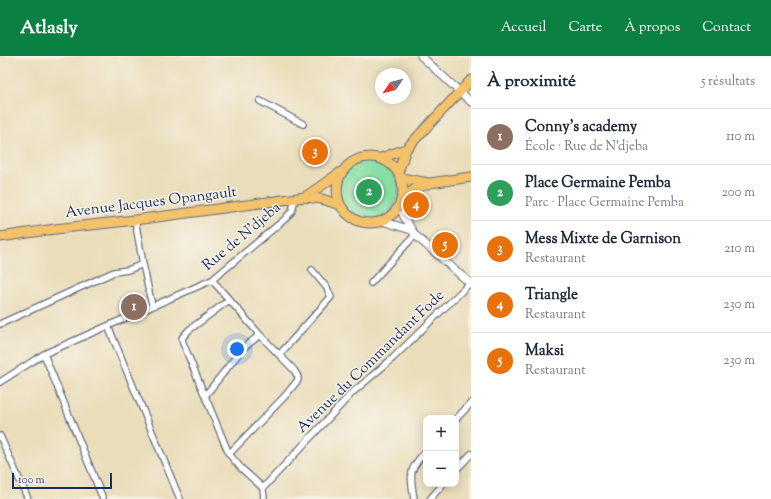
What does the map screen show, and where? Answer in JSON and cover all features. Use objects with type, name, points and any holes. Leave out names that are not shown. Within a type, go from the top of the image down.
[{"type":"main road","points":[[381,158],[406,149],[471,80]]},
{"type":"main road","points":[[400,203],[403,193],[400,175],[406,149]]},
{"type":"main road","points":[[305,197],[341,172],[349,163],[359,158],[370,156],[381,158],[391,164],[400,175],[430,183]]},
{"type":"main road","points":[[341,172],[337,182],[336,194],[340,205],[348,215],[358,221],[370,223],[382,221],[389,217],[400,203],[415,189],[430,183],[471,177]]},
{"type":"main road","points":[[305,197],[340,205]]},
{"type":"main road","name":"Avenue Jacques Opangault","points":[[0,238],[54,229],[135,220],[305,197]]},
{"type":"street","points":[[421,56],[471,102]]},
{"type":"street","points":[[260,101],[303,124]]},
{"type":"street","name":"Rue de N'djeba","points":[[0,382],[44,354],[212,280],[285,219],[292,211],[295,198]]},
{"type":"street","points":[[400,203],[413,232]]},
{"type":"street","points":[[135,220],[152,306]]},
{"type":"street","points":[[382,221],[413,232],[471,283]]},
{"type":"street","points":[[370,283],[413,232]]},
{"type":"street","points":[[0,324],[114,272],[128,270],[143,264]]},
{"type":"street","points":[[279,355],[331,297],[327,288],[312,270]]},
{"type":"street","points":[[212,280],[260,335],[297,373],[298,380],[229,454]]},
{"type":"street","name":"Avenue du Commandant Fode","points":[[263,488],[352,393],[393,358],[471,283]]},
{"type":"street","points":[[229,300],[189,330],[182,338],[184,348],[229,454],[241,468],[263,488],[264,499]]},
{"type":"street","points":[[108,326],[180,499]]},
{"type":"street","points":[[204,396],[243,348],[260,335]]},
{"type":"street","points":[[44,354],[103,499]]},
{"type":"street","points":[[459,416],[471,403]]},
{"type":"street","points":[[0,436],[28,499]]},
{"type":"street","points":[[459,467],[471,454]]},
{"type":"street","points":[[414,499],[412,468],[423,455]]},
{"type":"street","points":[[430,499],[440,487]]},
{"type":"green space","points":[[369,160],[386,165],[394,173],[399,190],[394,207],[386,215],[369,220],[352,215],[344,207],[339,190],[344,173],[352,165]]},
{"type":"place","name":"Mess Mixte de Garnison","points":[[315,152]]},
{"type":"place","name":"Place Germaine Pemba","points":[[369,192]]},
{"type":"place","name":"Triangle","points":[[416,205]]},
{"type":"place","name":"Maksi","points":[[445,245]]},
{"type":"place","name":"Conny's academy","points":[[134,307]]}]
